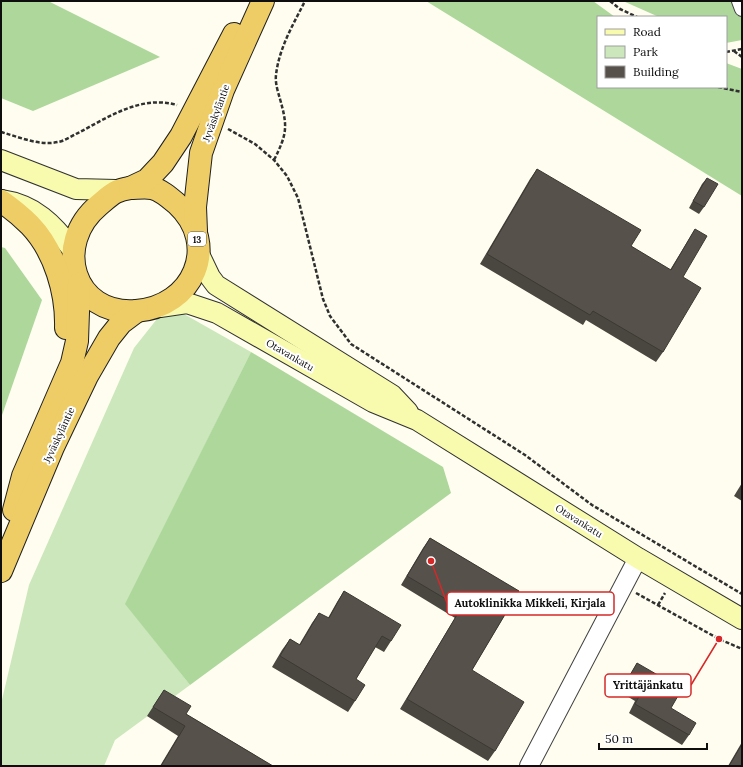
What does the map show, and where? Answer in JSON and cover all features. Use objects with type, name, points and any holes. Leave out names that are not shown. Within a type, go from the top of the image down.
[{"type":"highway","name":"Jyväskyläntie","points":[[123,189],[147,180],[163,163],[181,136],[251,1]]},
{"type":"highway","name":"Jyväskyläntie","points":[[197,242],[195,207],[201,153],[223,90],[263,1]]},
{"type":"highway","name":"13","points":[[153,188],[169,196],[185,211],[197,242],[195,272],[188,285],[178,296],[160,307],[137,312],[121,311],[105,307],[91,296],[79,283],[74,267],[73,250],[80,228],[91,212],[123,189],[153,188]]},
{"type":"highway","points":[[1,200],[31,226],[43,242],[62,285],[66,311],[66,336],[61,364],[62,384]]},
{"type":"highway","name":"Jyväskyläntie","points":[[1,559],[24,476],[72,363],[78,341],[79,283]]},
{"type":"highway","name":"Jyväskyläntie","points":[[1,571],[53,447],[87,376],[109,338],[121,323],[137,312]]},
{"type":"main road","points":[[1,160],[76,189],[123,189]]},
{"type":"main road","points":[[1,200],[17,202],[46,219],[61,234],[73,250]]},
{"type":"main road","name":"Otavankatu","points":[[197,242],[210,277],[216,285],[392,395],[417,420]]},
{"type":"main road","name":"Otavankatu","points":[[160,307],[187,303],[217,313],[372,402],[417,420],[638,558],[742,619]]},
{"type":"street","points":[[739,1],[742,9]]},
{"type":"street","points":[[529,766],[638,558]]},
{"type":"path","points":[[274,160],[282,143],[286,129],[276,77],[278,62],[283,47],[305,1]]},
{"type":"path","points":[[610,1],[620,9],[635,16]]},
{"type":"path","points":[[727,52],[742,50]]},
{"type":"path","points":[[733,51],[742,57]]},
{"type":"path","points":[[723,88],[742,92]]},
{"type":"path","points":[[1,132],[44,144],[59,142],[112,115],[147,102],[164,101],[182,107]]},
{"type":"path","points":[[225,127],[256,144],[274,160],[287,176],[298,198],[323,299],[330,316],[351,344],[524,455],[592,505],[742,594]]},
{"type":"path","points":[[623,587],[719,639],[742,649]]},
{"type":"green space","points":[[1,1],[48,1],[160,57],[33,111],[1,98]]},
{"type":"green space","points":[[426,1],[593,1],[614,16],[597,16],[597,88],[727,88],[727,63],[742,69],[742,196]]},
{"type":"green space","points":[[623,1],[742,1],[742,40],[727,43],[727,16],[657,16]]},
{"type":"green space","points":[[1,247],[5,248],[42,300],[1,418]]},
{"type":"green space","points":[[168,305],[251,352],[126,604],[190,685],[115,740],[104,766],[1,766],[1,704],[29,585],[134,348]]},
{"type":"green space","points":[[251,352],[443,467],[451,493],[190,685],[125,604]]},
{"type":"building","points":[[537,169],[641,230],[631,246],[671,270],[695,229],[707,236],[683,277],[701,288],[663,352],[593,311],[590,315],[487,254]]},
{"type":"building","points":[[707,178],[718,184],[704,207],[693,201]]},
{"type":"building","points":[[430,538],[519,591],[472,670],[524,702],[495,751],[407,699],[461,608],[407,576]]},
{"type":"building","points":[[344,591],[401,625],[391,641],[382,636],[356,679],[365,685],[355,701],[280,656],[290,639],[300,645],[319,613],[329,618]]},
{"type":"building","points":[[637,663],[682,689],[671,708],[696,723],[689,735],[635,704],[642,691],[626,682]]},
{"type":"building","points":[[164,690],[191,706],[186,714],[273,766],[161,766],[185,726],[153,707]]},
{"type":"building","points":[[742,744],[742,766],[729,766]]},
{"type":"place","name":"Autoklinikka Mikkeli, Kirjala","points":[[431,561]]},
{"type":"place","name":"Yrittäjänkatu","points":[[719,639]]}]
